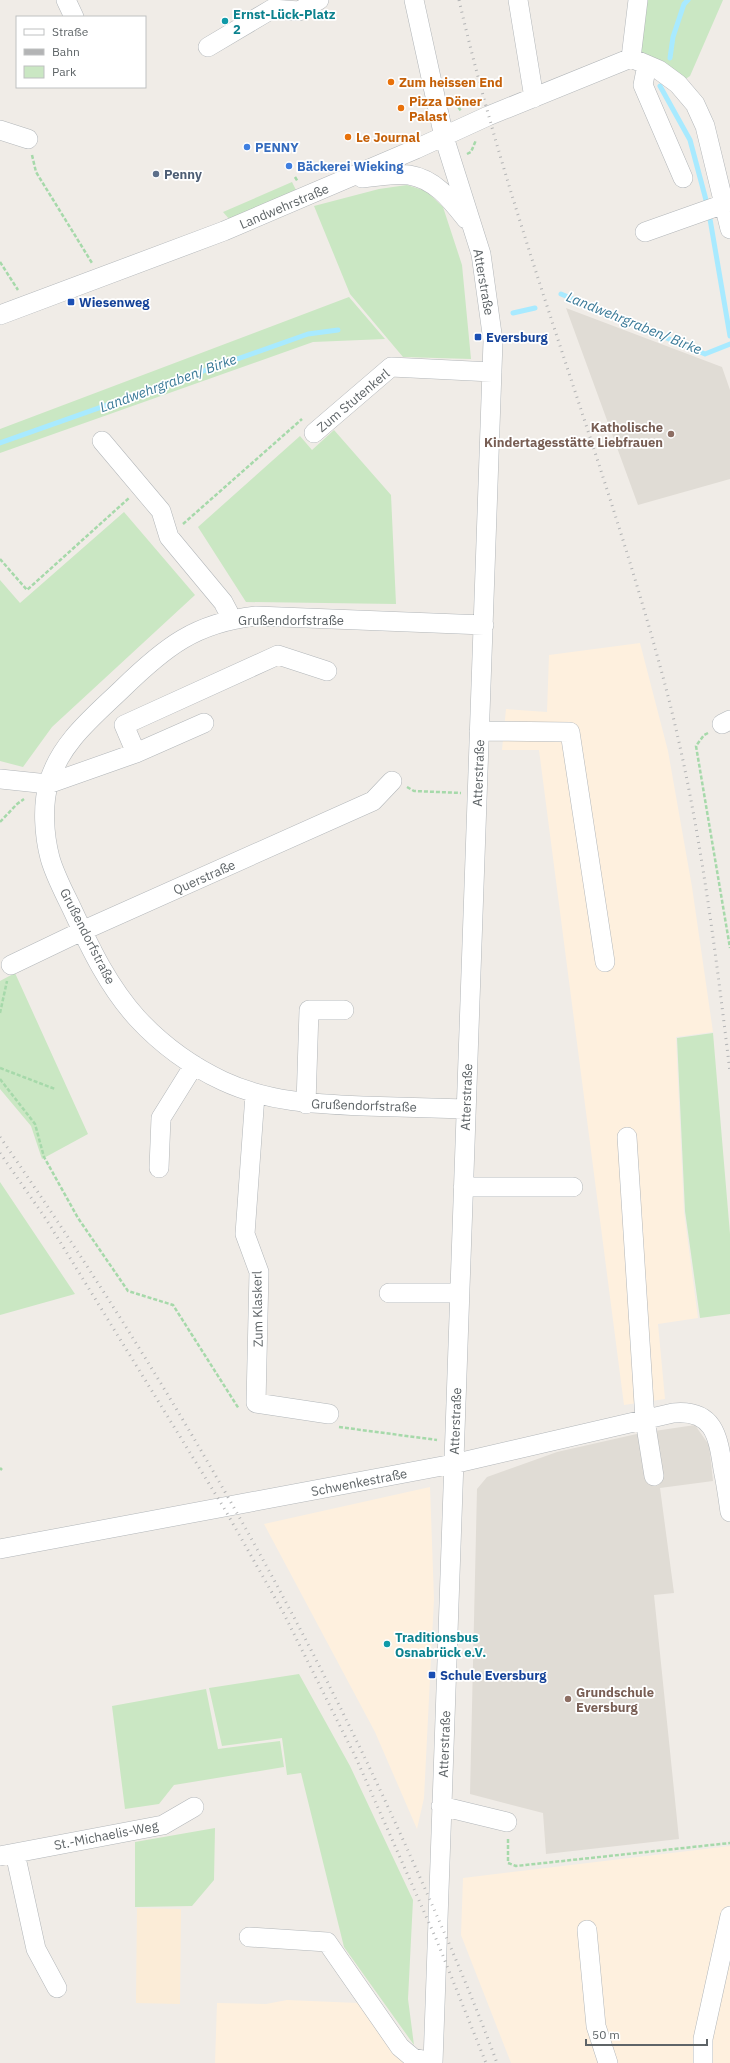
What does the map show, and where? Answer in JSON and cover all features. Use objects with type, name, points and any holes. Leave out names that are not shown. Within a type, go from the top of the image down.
[{"type":"street","points":[[66,0],[74,16]]},
{"type":"street","points":[[208,47],[272,9],[299,11],[319,0]]},
{"type":"street","name":"Atterstraße","points":[[414,0],[444,137],[481,254],[493,340],[433,2062]]},
{"type":"street","points":[[518,0],[534,98]]},
{"type":"street","points":[[638,0],[639,62],[643,85],[683,178]]},
{"type":"street","points":[[639,62],[659,70],[678,84],[695,104],[705,126],[730,229]]},
{"type":"street","name":"Landwehrstraße","points":[[0,315],[211,236],[347,180],[534,98],[639,62]]},
{"type":"street","points":[[0,130],[28,139]]},
{"type":"street","points":[[347,180],[408,175],[423,179],[438,187],[473,227]]},
{"type":"street","points":[[645,232],[724,204]]},
{"type":"street","name":"Zum Stutenkerl","points":[[314,433],[391,367],[492,372]]},
{"type":"street","points":[[102,441],[161,511],[169,537],[223,602],[232,619]]},
{"type":"street","name":"Grußendorfstraße","points":[[466,1109],[306,1104],[255,1095],[223,1081],[194,1065],[163,1044],[137,1018],[106,978],[82,931],[50,858],[44,821],[48,784],[57,761],[76,734],[152,659],[179,640],[205,627],[232,619],[256,616],[484,625]]},
{"type":"street","points":[[136,753],[124,725],[278,655],[327,671]]},
{"type":"street","points":[[0,779],[48,784],[136,753],[204,723]]},
{"type":"street","points":[[479,731],[570,732],[605,962]]},
{"type":"street","name":"Querstraße","points":[[11,965],[82,931],[373,801],[392,780]]},
{"type":"street","points":[[306,1104],[309,1010],[344,1010]]},
{"type":"street","points":[[159,1168],[161,1118],[194,1065]]},
{"type":"street","name":"Zum Klaskerl","points":[[255,1095],[245,1234],[259,1272],[256,1403]]},
{"type":"street","points":[[627,1138],[645,1420],[654,1476]]},
{"type":"street","points":[[463,1187],[573,1187]]},
{"type":"street","points":[[389,1293],[459,1293]]},
{"type":"street","points":[[256,1403],[332,1420]]},
{"type":"street","name":"Schwenkestraße","points":[[0,1549],[454,1464],[645,1420],[687,1412],[702,1417],[712,1427],[719,1440],[730,1512]]},
{"type":"street","points":[[441,1806],[507,1822]]},
{"type":"street","name":"St.-Michaelis-Weg","points":[[57,1988],[36,1950],[8,1854],[163,1825],[194,1807]]},
{"type":"street","points":[[703,2063],[703,2038],[730,1916]]},
{"type":"street","points":[[587,1930],[596,2026],[608,2063]]},
{"type":"street","points":[[249,1937],[327,1942],[400,2047],[412,2058],[433,2062]]},
{"type":"path","points":[[28,139],[36,172],[101,277]]},
{"type":"path","points":[[310,170],[316,168],[323,173]]},
{"type":"path","points":[[0,262],[27,305]]},
{"type":"path","name":"Zum Stutenkerl","points":[[169,537],[302,419],[314,433]]},
{"type":"path","points":[[0,559],[27,590],[142,488]]},
{"type":"path","points":[[726,722],[704,735],[696,746],[730,948]]},
{"type":"path","points":[[392,780],[414,791],[477,794]]},
{"type":"path","points":[[0,822],[17,804],[48,784]]},
{"type":"path","points":[[0,1013],[11,965]]},
{"type":"path","points":[[0,1068],[56,1089]]},
{"type":"path","points":[[0,1079],[35,1124],[44,1157],[78,1218],[128,1291],[173,1305],[243,1415],[249,1416],[256,1403]]},
{"type":"path","points":[[332,1420],[454,1442]]},
{"type":"path","points":[[507,1822],[508,1863],[516,1866],[730,1843]]},
{"type":"shaded area","name":"Katholische Kindertagesstätte Liebfrauen","points":[[566,308],[722,367],[730,390],[730,479],[638,505]]},
{"type":"shaded area","points":[[640,643],[668,751],[692,887],[713,1032],[676,1037],[684,1212],[698,1318],[658,1324],[665,1399],[624,1405],[539,750],[502,750],[506,709],[547,712],[549,655]]},
{"type":"shaded area","name":"Grundschule Eversburg","points":[[695,1425],[709,1445],[713,1481],[660,1488],[674,1593],[654,1595],[679,1839],[546,1854],[543,1813],[470,1794],[477,1489],[487,1477],[557,1452],[641,1433]]},
{"type":"shaded area","points":[[430,1487],[434,1599],[424,1798],[417,1829],[375,1732],[264,1524]]},
{"type":"shaded area","points":[[730,1846],[730,2063],[511,2063],[461,1935],[463,1878]]},
{"type":"shaded area","points":[[287,2000],[358,2003],[406,2063],[215,2063],[217,2003],[266,2004]]},
{"type":"green space","points":[[638,0],[723,0],[690,76],[678,84],[631,58]]},
{"type":"green space","points":[[292,182],[297,192],[230,220],[223,212]]},
{"type":"green space","points":[[407,185],[426,191],[443,207],[462,265],[471,359],[403,357],[350,294],[314,206],[379,189]]},
{"type":"green space","points":[[349,297],[385,339],[313,342],[0,453],[0,429]]},
{"type":"green space","points":[[334,430],[391,495],[396,604],[246,602],[198,527],[300,436],[312,450]]},
{"type":"green space","points":[[124,512],[195,595],[52,727],[23,767],[0,761],[0,580],[20,603]]},
{"type":"green space","points":[[15,973],[88,1134],[42,1159],[31,1126],[0,1089],[0,981]]},
{"type":"green space","points":[[713,1033],[730,1234],[730,1314],[700,1318],[685,1211],[677,1038]]},
{"type":"green space","points":[[0,1182],[75,1294],[0,1315]]},
{"type":"green space","points":[[299,1674],[350,1766],[413,1900],[408,1999],[414,2045],[344,1947],[301,1773],[287,1775],[282,1738],[222,1746],[209,1688]]},
{"type":"green space","points":[[206,1689],[218,1749],[280,1741],[284,1767],[174,1785],[159,1804],[125,1809],[112,1706]]},
{"type":"green space","points":[[215,1828],[214,1880],[192,1906],[135,1907],[135,1842]]},
{"type":"sand","points":[[137,1908],[181,1909],[180,2004],[136,2003]]},
{"type":"waterway","name":"Landwehrgraben/ Birke","points":[[670,58],[673,37],[684,4],[688,0]]},
{"type":"waterway","name":"Landwehrgraben/ Birke","points":[[660,86],[690,140],[706,200]]},
{"type":"waterway","name":"Landwehrgraben/ Birke","points":[[710,219],[730,336]]},
{"type":"waterway","name":"Landwehrgraben/ Birke","points":[[561,294],[705,354],[730,344]]},
{"type":"waterway","name":"Landwehrgraben/ Birke","points":[[513,313],[535,308]]},
{"type":"waterway","name":"Landwehrgraben/ Birke","points":[[0,443],[308,334],[338,330]]},
{"type":"railway","points":[[459,0],[480,86],[505,171],[613,508],[663,677],[686,775],[704,873],[730,1072]]},
{"type":"railway","points":[[0,1137],[115,1309],[169,1397],[272,1576],[320,1667],[409,1853],[444,1931],[497,2063]]},
{"type":"railway","points":[[0,1153],[46,1219],[224,1508],[283,1612],[356,1758],[437,1941],[486,2063]]},
{"type":"place","name":"Ernst-Lück-Platz 2","points":[[225,21]]},
{"type":"place","name":"Zum heissen End","points":[[391,82]]},
{"type":"place","name":"Pizza Döner Palast","points":[[401,108]]},
{"type":"place","name":"Le Journal","points":[[348,137]]},
{"type":"place","name":"PENNY","points":[[247,147]]},
{"type":"place","name":"Bäckerei Wieking","points":[[289,166]]},
{"type":"place","name":"Penny","points":[[156,174]]},
{"type":"place","name":"Wiesenweg","points":[[71,302]]},
{"type":"place","name":"Eversburg","points":[[478,337]]},
{"type":"place","name":"Katholische Kindertagesstätte Liebfrauen","points":[[671,434]]},
{"type":"place","name":"Traditionsbus Osnabrück e.V.","points":[[387,1644]]},
{"type":"place","name":"Schule Eversburg","points":[[432,1675]]},
{"type":"place","name":"Grundschule Eversburg","points":[[568,1699]]}]
